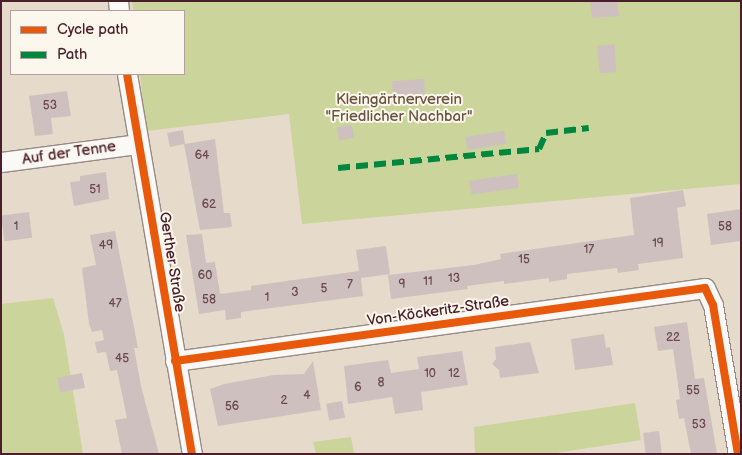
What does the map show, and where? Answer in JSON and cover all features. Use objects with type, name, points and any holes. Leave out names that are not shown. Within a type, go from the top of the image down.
[{"type":"street","name":"Gerther Straße","points":[[127,75],[174,361],[192,454]]},
{"type":"street","name":"Auf der Tenne","points":[[1,162],[137,144]]},
{"type":"street","name":"Von-Köckeritz-Straße","points":[[174,361],[705,288],[713,305],[738,454]]},
{"type":"green space","name":"Kleingärtnerverein \"Friedlicher Nachbar\"","points":[[132,1],[741,1],[741,184],[302,224],[289,114],[146,131],[140,75],[185,75],[185,10],[133,10]]},
{"type":"green space","points":[[53,298],[64,335],[83,454],[1,454],[1,304]]},
{"type":"green space","points":[[635,403],[641,440],[549,454],[475,454],[474,427]]},
{"type":"green space","points":[[351,437],[354,454],[316,454],[313,442]]},
{"type":"building","points":[[590,1],[617,1],[619,16],[592,18]]},
{"type":"building","points":[[615,44],[616,72],[600,73],[597,46]]},
{"type":"building","points":[[424,79],[425,94],[393,96],[392,81]]},
{"type":"building","points":[[67,91],[71,116],[51,118],[53,134],[35,136],[29,96]]},
{"type":"building","points":[[352,125],[354,138],[339,140],[337,127]]},
{"type":"building","points":[[183,130],[185,144],[215,139],[224,213],[230,213],[232,227],[200,230],[184,144],[170,147],[167,133]]},
{"type":"building","points":[[504,131],[506,144],[468,150],[465,137]]},
{"type":"building","points":[[106,172],[109,199],[74,206],[70,182],[80,181],[80,176]]},
{"type":"building","points":[[517,174],[519,188],[471,195],[469,181]]},
{"type":"building","points":[[683,190],[686,206],[677,208],[683,258],[638,264],[639,270],[618,273],[617,268],[567,274],[567,279],[549,282],[549,278],[504,284],[504,281],[467,286],[468,289],[391,299],[388,275],[474,265],[501,259],[500,254],[634,235],[630,198]]},
{"type":"building","points":[[741,209],[741,241],[711,245],[707,214]]},
{"type":"building","points":[[29,212],[32,238],[4,241],[1,215]]},
{"type":"building","points":[[115,231],[138,348],[134,348],[141,386],[159,454],[122,454],[115,420],[127,418],[117,370],[110,371],[106,352],[97,353],[95,342],[104,340],[102,330],[92,332],[89,324],[82,268],[96,265],[90,235]]},
{"type":"building","points":[[202,234],[206,263],[215,262],[220,294],[251,290],[251,286],[359,271],[356,250],[386,246],[390,274],[361,278],[363,296],[241,312],[241,318],[226,320],[225,310],[199,314],[186,235]]},
{"type":"building","points":[[687,322],[695,379],[704,378],[717,454],[691,454],[684,418],[679,419],[676,400],[680,399],[673,349],[658,351],[654,327]]},
{"type":"building","points":[[604,334],[606,348],[610,347],[613,365],[575,370],[571,339]]},
{"type":"building","points":[[530,342],[539,373],[500,378],[499,370],[492,364],[496,359],[495,347]]},
{"type":"building","points":[[462,351],[468,385],[421,392],[423,410],[395,414],[392,397],[348,404],[344,366],[388,360],[391,373],[419,369],[417,357]]},
{"type":"building","points":[[313,361],[321,410],[218,426],[210,389],[224,384],[274,375],[304,374]]},
{"type":"building","points":[[82,373],[85,388],[60,392],[57,378]]},
{"type":"building","points":[[342,401],[345,418],[329,421],[326,404]]},
{"type":"building","points":[[659,431],[662,454],[646,454],[643,433]]},
{"type":"marked path","points":[[338,168],[539,149],[546,133],[589,128]]},
{"type":"cycle path","points":[[127,75],[192,454]]},
{"type":"cycle path","points":[[175,361],[705,288],[713,305],[738,454]]}]
